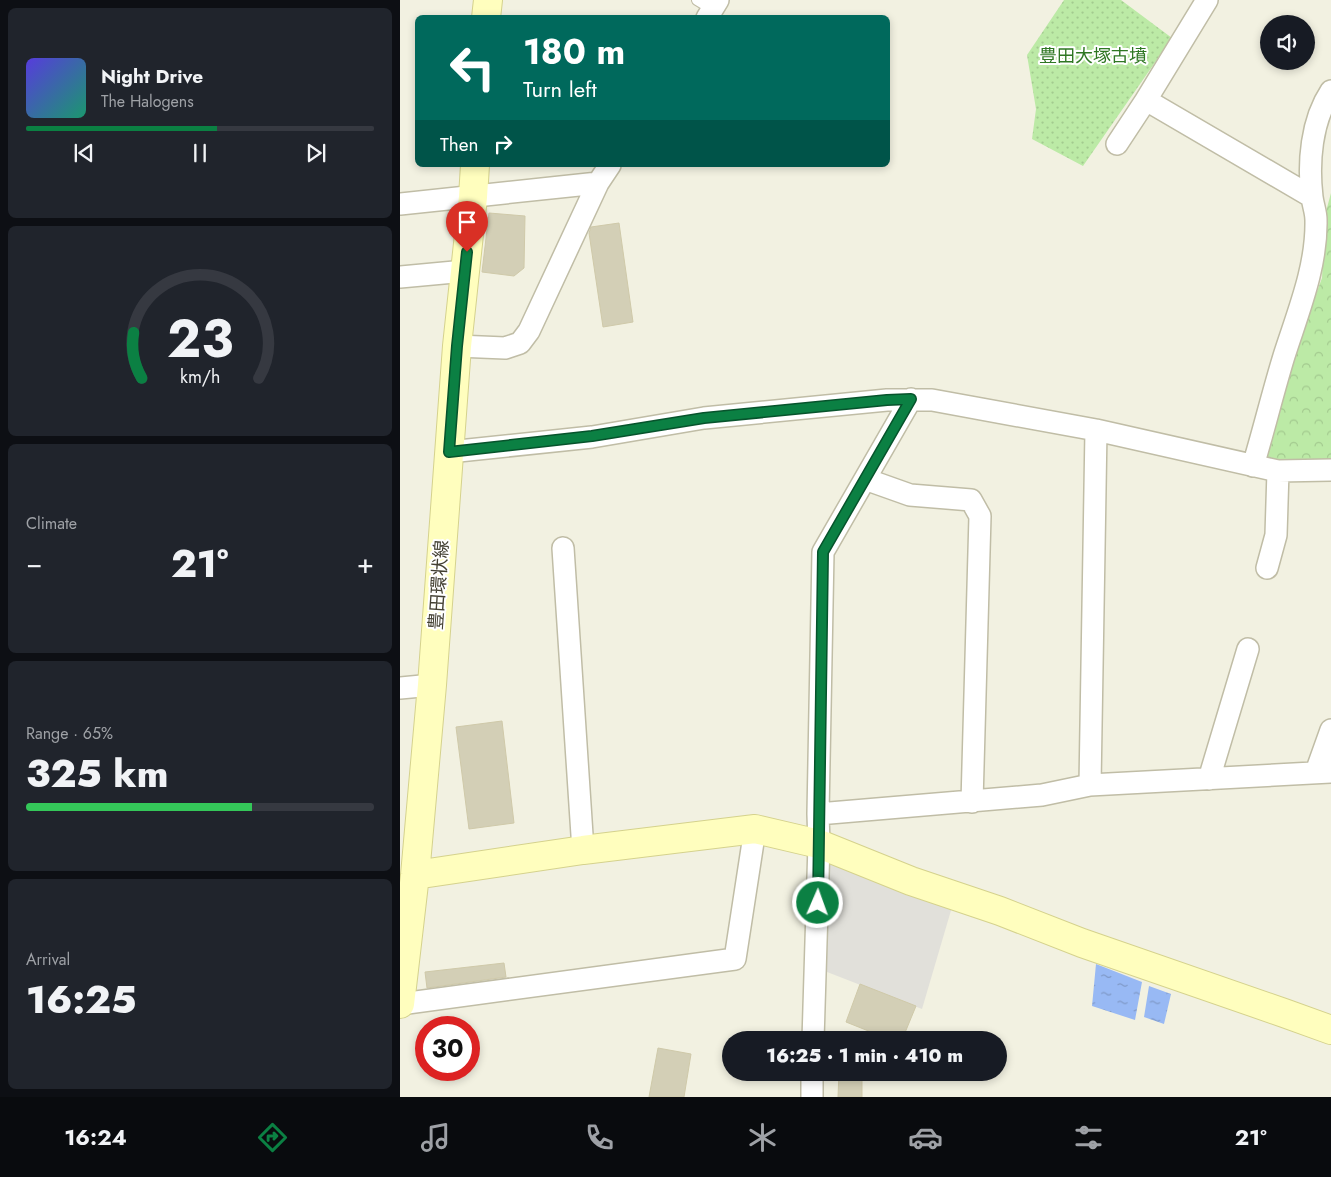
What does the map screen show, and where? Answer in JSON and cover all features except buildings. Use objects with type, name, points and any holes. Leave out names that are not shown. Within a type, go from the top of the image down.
[{"type":"street","points":[[486,15],[488,0]]},
{"type":"street","points":[[1117,144],[1207,0]]},
{"type":"street","points":[[1253,466],[1312,268],[1316,218],[1312,198],[1311,160],[1313,136],[1326,98],[1331,91]]},
{"type":"street","points":[[1146,100],[1312,198]]},
{"type":"street","name":"豊田環状線","points":[[400,1004],[408,876],[432,685],[457,346],[476,167]]},
{"type":"street","points":[[457,346],[505,348],[520,344],[529,331],[598,183],[609,167]]},
{"type":"street","points":[[400,204],[598,183]]},
{"type":"street","points":[[400,277],[465,271]]},
{"type":"street","points":[[449,452],[592,436],[704,418],[911,399],[932,400],[1096,430],[1278,471],[1331,470]]},
{"type":"street","points":[[813,1031],[819,844],[823,552],[911,399]]},
{"type":"street","points":[[1090,785],[1096,430]]},
{"type":"street","points":[[1267,568],[1276,535],[1278,471]]},
{"type":"street","points":[[865,479],[910,495],[972,500],[980,516],[972,802]]},
{"type":"street","points":[[563,548],[583,850]]},
{"type":"street","points":[[1209,779],[1248,649]]},
{"type":"street","points":[[400,688],[432,685]]},
{"type":"street","points":[[818,814],[1042,795],[1090,785],[1323,772],[1331,730]]},
{"type":"street","points":[[400,1004],[735,958],[755,829]]},
{"type":"street","points":[[408,876],[583,850],[755,829],[819,844],[911,881],[1331,1030]]},
{"type":"street","points":[[812,1081],[812,1097]]},
{"type":"green space","name":"豊田大塚古墳","points":[[1064,0],[1121,0],[1172,38],[1083,166],[1032,139],[1036,109],[1027,55]]},
{"type":"green space","points":[[1331,193],[1331,466],[1278,471],[1265,453],[1289,367],[1322,278],[1325,215]]},
{"type":"shaded area","points":[[827,860],[952,907],[922,1009],[822,970]]},
{"type":"water","points":[[1096,964],[1142,982],[1135,1020],[1092,1006]]},
{"type":"water","points":[[1149,986],[1171,994],[1164,1024],[1144,1017]]},
{"type":"route","points":[[467,252],[457,346],[449,452],[592,436],[704,418],[911,399],[823,552],[818,903]]}]
